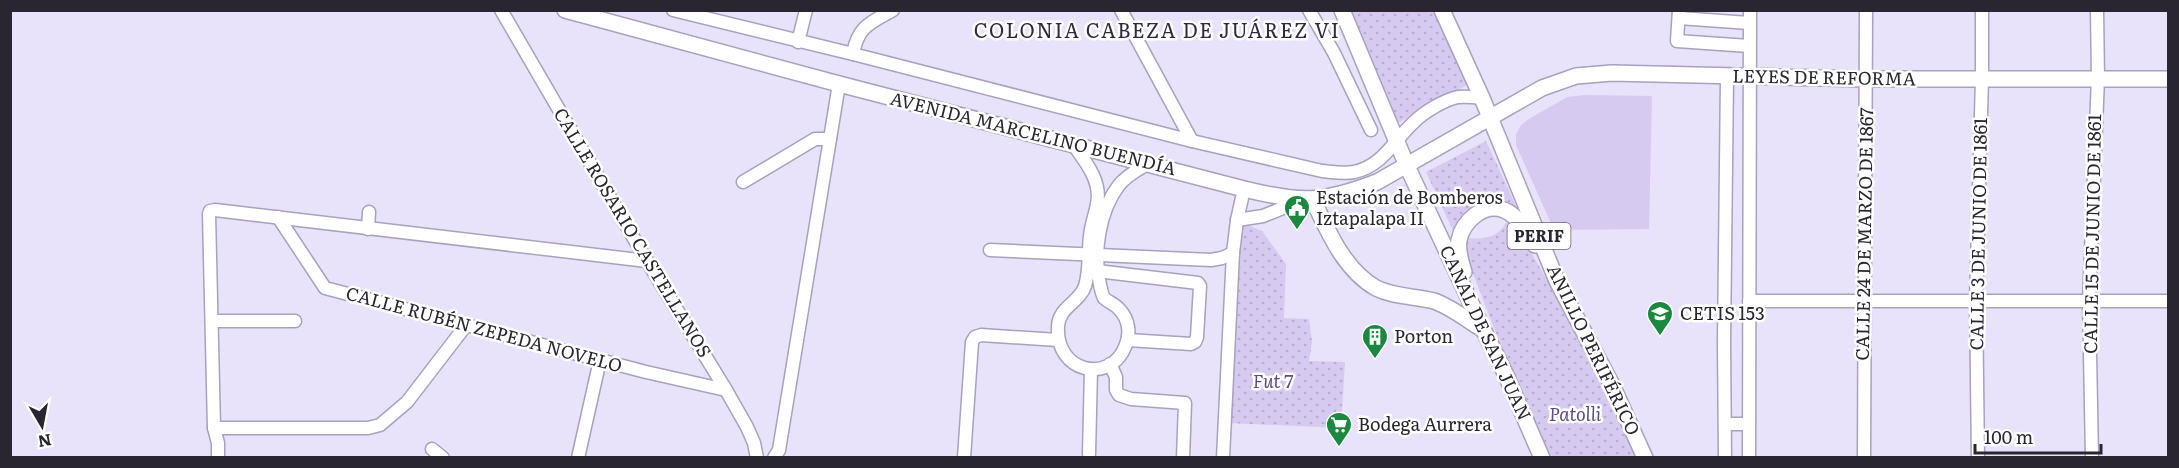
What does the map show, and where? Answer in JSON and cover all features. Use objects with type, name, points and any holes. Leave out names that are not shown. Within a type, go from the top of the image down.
[{"type":"main road","name":"AVENIDA MARCELINO BUENDÍA","points":[[565,10],[839,84],[1277,197],[1308,200],[1353,191],[1377,182],[1490,119]]},
{"type":"main road","name":"CANAL DE SAN JUAN","points":[[1342,10],[1407,166],[1505,373],[1542,458]]},
{"type":"main road","name":"ANILLO PERIFÉRICO","points":[[1442,10],[1482,98],[1557,281],[1612,385],[1645,458]]},
{"type":"main road","name":"LEYES DE REFORMA","points":[[1490,119],[1542,88],[1576,76],[1612,73],[1867,79],[2169,79]]},
{"type":"main road","points":[[1308,200],[1344,258],[1365,280],[1392,294],[1444,305],[1480,324]]},
{"type":"main road","points":[[1480,324],[1460,258],[1459,247],[1462,230],[1467,221],[1482,212],[1496,208],[1505,210],[1515,217],[1557,281]]},
{"type":"street","name":"CALLE ROSARIO CASTELLANOS","points":[[501,10],[647,261],[726,390],[747,427],[757,458]]},
{"type":"street","name":"AVENIDA MARCELINO BUENDÍA","points":[[673,10],[1192,141],[1322,171],[1340,173],[1355,172],[1368,167],[1397,143],[1414,122],[1448,101],[1458,98],[1482,98]]},
{"type":"street","points":[[798,42],[806,10]]},
{"type":"street","points":[[854,54],[856,42],[865,26],[893,10]]},
{"type":"street","points":[[1121,10],[1192,141]]},
{"type":"street","points":[[1309,10],[1334,52],[1371,130]]},
{"type":"street","name":"CALLE 24 DE MARZO DE 1867","points":[[1864,458],[1866,10]]},
{"type":"street","name":"CALLE 3 DE JUNIO DE 1861","points":[[1978,458],[1976,301],[1982,10]]},
{"type":"street","name":"CALLE 15 DE JUNIO DE 1861","points":[[2092,458],[2089,301],[2098,78],[2097,10]]},
{"type":"street","points":[[1749,46],[1677,41],[1679,14],[1750,17],[1749,458]]},
{"type":"street","points":[[1725,458],[1727,77]]},
{"type":"street","points":[[774,458],[779,450],[839,84]]},
{"type":"street","points":[[743,182],[815,138],[830,140]]},
{"type":"street","points":[[1072,143],[1094,177],[1098,190],[1090,233],[1094,255],[1097,271],[1104,298],[1124,315],[1128,331],[1128,340],[1120,356],[1110,364],[1091,369],[1072,362],[1061,350],[1058,340],[1059,320],[1063,312],[1082,295],[1086,285],[1094,255],[1101,226],[1120,183],[1149,163]]},
{"type":"street","points":[[1223,458],[1233,253],[1244,189]]},
{"type":"street","points":[[1237,220],[1263,216],[1308,200]]},
{"type":"street","points":[[218,458],[218,443],[214,428],[208,214],[210,211],[647,261]]},
{"type":"street","points":[[368,229],[369,212]]},
{"type":"street","name":"CALLE RUBÉN ZEPEDA NOVELO","points":[[278,217],[325,288],[600,360],[726,390]]},
{"type":"street","points":[[990,250],[1211,260],[1233,253]]},
{"type":"street","points":[[1097,271],[1198,283],[1200,286],[1195,342],[1191,344],[1128,340]]},
{"type":"street","points":[[1749,301],[2169,301]]},
{"type":"street","points":[[212,321],[295,321]]},
{"type":"street","points":[[214,428],[368,428],[380,425],[407,402],[467,324]]},
{"type":"street","points":[[964,458],[972,342],[975,337],[981,335],[1058,340]]},
{"type":"street","points":[[578,458],[600,360]]},
{"type":"street","points":[[1110,364],[1116,377],[1116,390],[1124,398],[1185,403],[1183,458]]},
{"type":"street","points":[[1087,454],[1091,369]]},
{"type":"street","points":[[1725,423],[1749,424]]},
{"type":"street","points":[[432,449],[443,458]]},
{"type":"green space","points":[[1347,11],[1435,11],[1467,85],[1398,123]]},
{"type":"green space","points":[[1652,96],[1649,229],[1554,230],[1516,145],[1516,134],[1521,125],[1529,119],[1567,97]]},
{"type":"green space","points":[[1486,141],[1518,210],[1505,204],[1455,235],[1426,172]]},
{"type":"green space","name":"Patolli","points":[[1508,218],[1514,223],[1564,310],[1639,457],[1550,457],[1501,346],[1467,258],[1465,245],[1467,238],[1492,236],[1501,229]]},
{"type":"green space","name":"Fut 7","points":[[1243,223],[1262,231],[1286,264],[1284,318],[1309,319],[1312,342],[1309,361],[1345,362],[1341,428],[1228,423]]},
{"type":"place","name":"Estación de Bomberos Iztapalapa II","points":[[1297,231]]},
{"type":"place","name":"CETIS 153","points":[[1660,337]]},
{"type":"place","name":"Porton","points":[[1375,360]]},
{"type":"place","name":"Bodega Aurrera","points":[[1339,448]]},
{"type":"district","name":"COLONIA CABEZA DE JUÁREZ VI","points":[[1157,31]]}]
